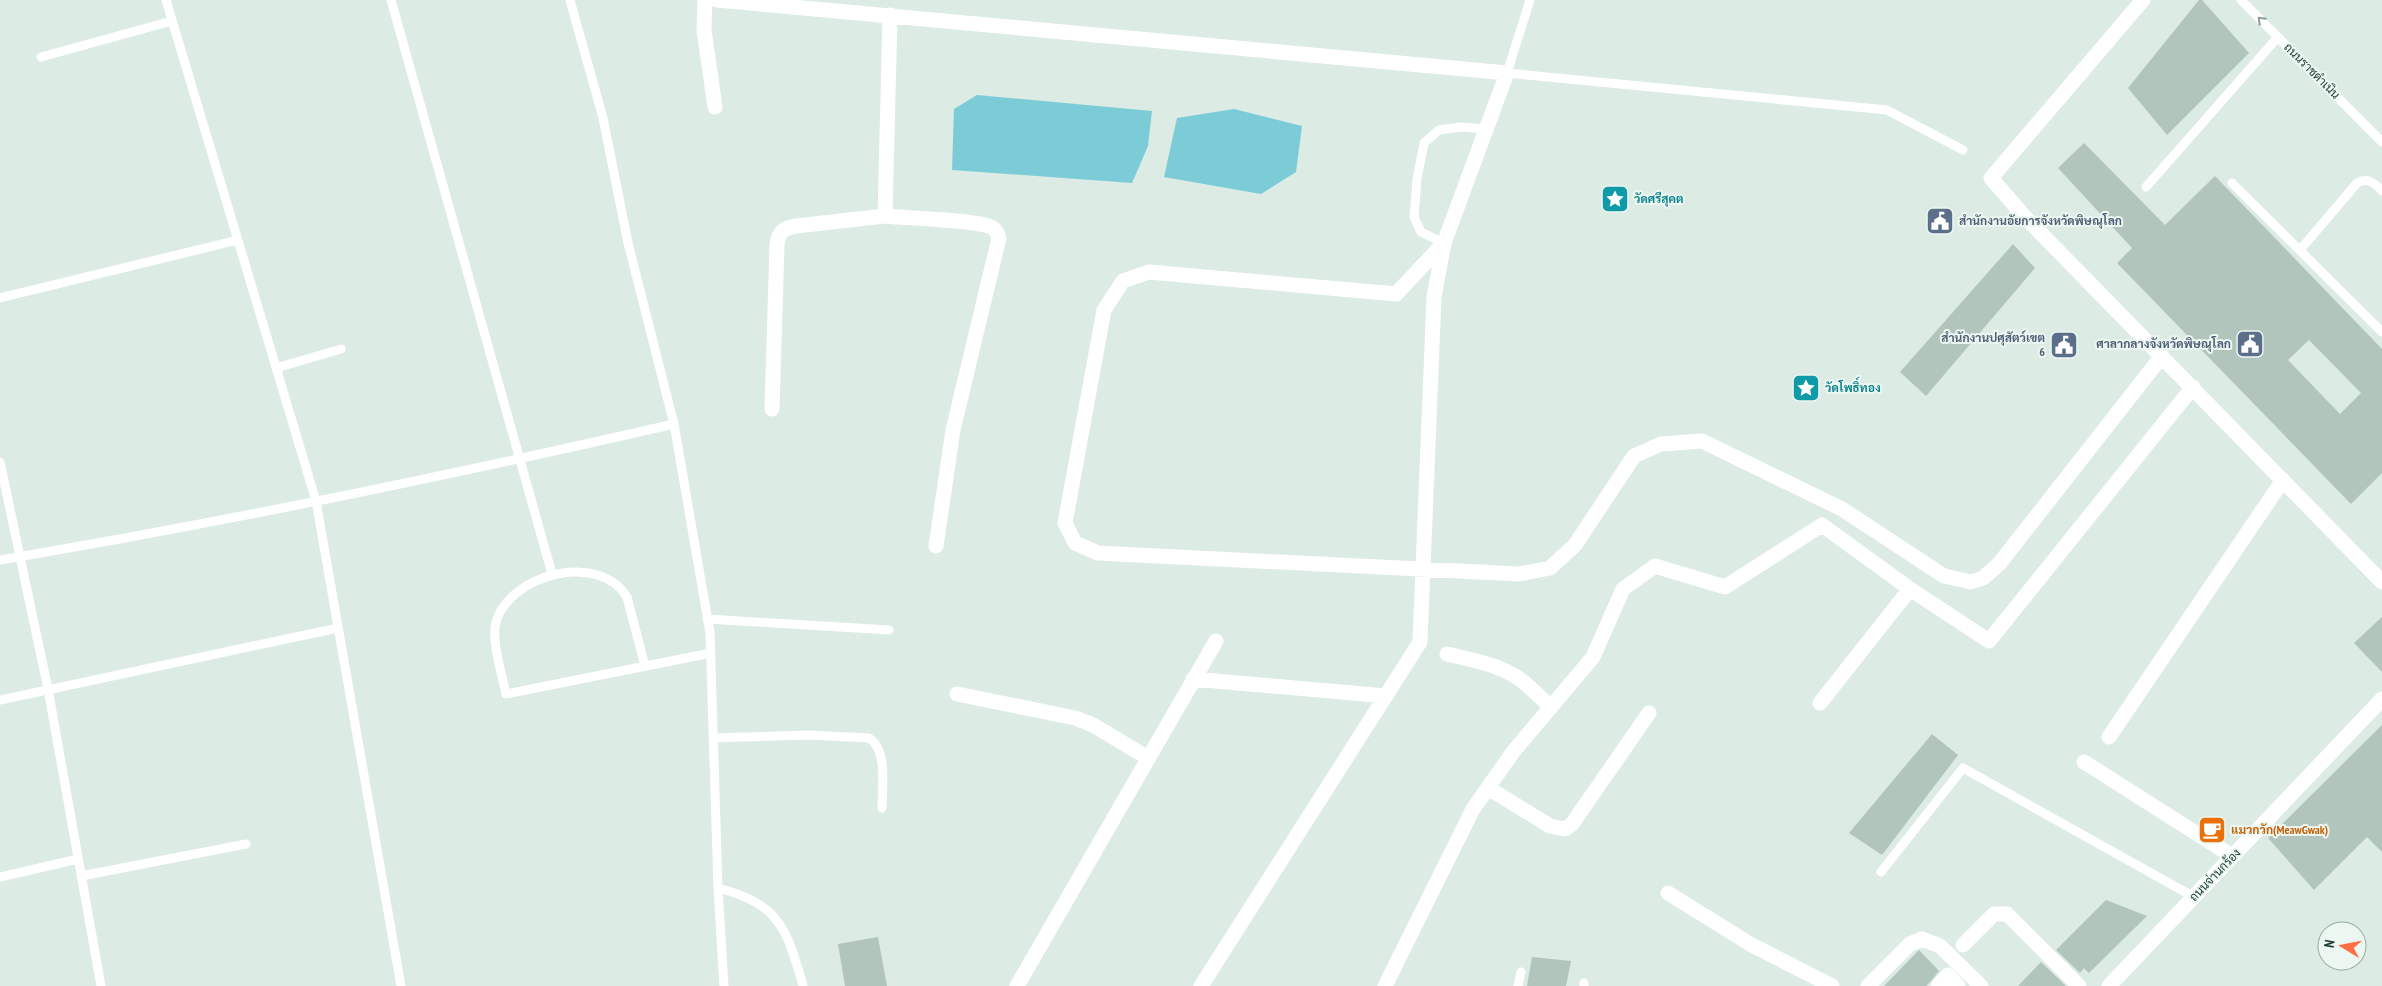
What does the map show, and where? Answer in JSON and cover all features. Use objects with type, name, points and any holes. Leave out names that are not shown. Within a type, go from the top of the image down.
[{"type":"street","points":[[705,0],[704,30],[715,107]]},
{"type":"street","points":[[716,0],[1507,73],[1444,242],[1434,297],[1420,642],[1201,986]]},
{"type":"street","points":[[2143,0],[1991,178],[2024,216],[2382,582]]},
{"type":"street","points":[[885,216],[890,15]]},
{"type":"street","points":[[772,409],[777,245],[780,232],[786,228],[796,226],[885,216],[968,223],[995,229],[999,238],[953,430],[936,546]]},
{"type":"street","points":[[1444,242],[1396,294],[1149,272],[1122,281],[1104,310],[1065,523],[1075,543],[1098,552],[1422,567],[1519,574],[1550,568],[1575,545],[1634,456],[1661,444],[1702,441],[1842,509],[1944,576],[1971,582],[1983,578],[2000,564],[2162,356]]},
{"type":"street","points":[[1385,986],[1469,818],[1513,752],[1593,657],[1623,589],[1655,566],[1725,587],[1822,525],[1910,589],[1989,641],[2193,387]]},
{"type":"street","points":[[2109,737],[2283,480]]},
{"type":"street","points":[[1820,703],[1910,589]]},
{"type":"street","points":[[1016,986],[1216,641]]},
{"type":"street","points":[[1447,654],[1489,664],[1506,671],[1519,678],[1550,707]]},
{"type":"street","points":[[1193,679],[1386,696]]},
{"type":"street","points":[[957,694],[1075,718],[1093,724],[1148,758]]},
{"type":"street","name":"ถนนจ่านกร้อง","points":[[2109,986],[2382,699]]},
{"type":"street","points":[[1488,788],[1550,826],[1565,829],[1572,824],[1649,712]]},
{"type":"street","points":[[2084,762],[2232,856]]},
{"type":"street","points":[[1668,893],[1750,944],[1832,986]]},
{"type":"street","points":[[1963,944],[1994,914],[2007,914],[2079,986]]},
{"type":"street","points":[[1868,986],[1910,944],[1922,939],[1940,946],[1981,986]]},
{"type":"street","points":[[1938,986],[1948,976],[1958,986]]},
{"type":"lane","points":[[166,0],[316,501],[401,986]]},
{"type":"lane","points":[[391,0],[552,574]]},
{"type":"lane","points":[[570,0],[603,118],[628,243],[674,424],[710,633],[718,888],[724,986]]},
{"type":"lane","points":[[1530,0],[1507,73],[1887,110],[1963,150]]},
{"type":"lane","name":"ถนนราชดำเนิน","points":[[2241,0],[2382,142]]},
{"type":"lane","points":[[40,57],[172,21]]},
{"type":"lane","points":[[2146,187],[2278,36]]},
{"type":"lane","points":[[1444,242],[1421,232],[1414,218],[1417,179],[1424,144],[1439,130],[1461,127],[1487,129]]},
{"type":"lane","points":[[2300,250],[2357,183],[2361,181],[2374,182],[2382,191]]},
{"type":"lane","points":[[2232,183],[2382,332]]},
{"type":"lane","points":[[0,298],[238,240]]},
{"type":"lane","points":[[276,368],[341,349]]},
{"type":"lane","points":[[0,560],[316,501],[519,459],[674,424]]},
{"type":"lane","points":[[0,462],[22,556],[48,689],[101,986]]},
{"type":"lane","points":[[645,666],[631,605],[622,588],[612,580],[584,573],[552,574],[527,586],[510,598],[496,623],[495,637],[506,694],[711,653]]},
{"type":"lane","points":[[707,619],[890,630]]},
{"type":"lane","points":[[0,700],[338,628]]},
{"type":"lane","points":[[713,738],[808,735],[869,738],[876,743],[881,757],[882,808]]},
{"type":"lane","points":[[1881,872],[1963,768],[2194,897]]},
{"type":"lane","points":[[81,876],[246,844]]},
{"type":"lane","points":[[0,878],[78,859]]},
{"type":"lane","points":[[718,888],[743,894],[773,914],[788,937],[802,986]]},
{"type":"lane","points":[[1518,986],[1521,972]]},
{"type":"water","points":[[977,95],[1152,111],[1148,146],[1132,183],[952,170],[954,109]]},
{"type":"water","points":[[1234,109],[1302,126],[1296,172],[1261,194],[1164,177],[1177,118]]},
{"type":"building","points":[[2199,0],[2202,0],[2249,53],[2167,135],[2128,88]]},
{"type":"building","name":"ศาลากลางจังหวัดพิษณุโลก","points":[[2084,143],[2165,225],[2215,176],[2382,349],[2382,473],[2351,504],[2117,263],[2132,248],[2058,168]],"holes":[[[2309,340],[2361,393],[2340,414],[2288,360]]]},
{"type":"building","points":[[2013,244],[2035,268],[1926,396],[1900,372]]},
{"type":"building","points":[[2382,617],[2382,672],[2354,643]]},
{"type":"building","points":[[2382,725],[2382,852],[2367,837],[2314,890],[2268,838]]},
{"type":"building","points":[[1932,734],[1958,755],[1882,855],[1849,833]]},
{"type":"building","points":[[2106,900],[2147,916],[2089,973],[2084,968],[2080,973],[2056,950]]},
{"type":"building","points":[[878,937],[887,986],[845,986],[838,944]]},
{"type":"building","points":[[1919,950],[1939,971],[1930,982],[1926,986],[1884,986]]},
{"type":"building","points":[[1532,957],[1571,961],[1566,986],[1527,986]]},
{"type":"building","points":[[2041,962],[2066,986],[2018,986]]},
{"type":"place","name":"วัดศรีสุคต","points":[[1615,199]]},
{"type":"place","name":"สำนักงานอัยการจังหวัดพิษณุโลก","points":[[1940,221]]},
{"type":"place","name":"ศาลากลางจังหวัดพิษณุโลก","points":[[2250,344]]},
{"type":"place","name":"สำนักงานปศุสัตว์เขต 6","points":[[2064,345]]},
{"type":"place","name":"วัดโพธิ์ทอง","points":[[1806,388]]},
{"type":"place","name":"แมวกวัก(MeawGwak)","points":[[2212,830]]}]
